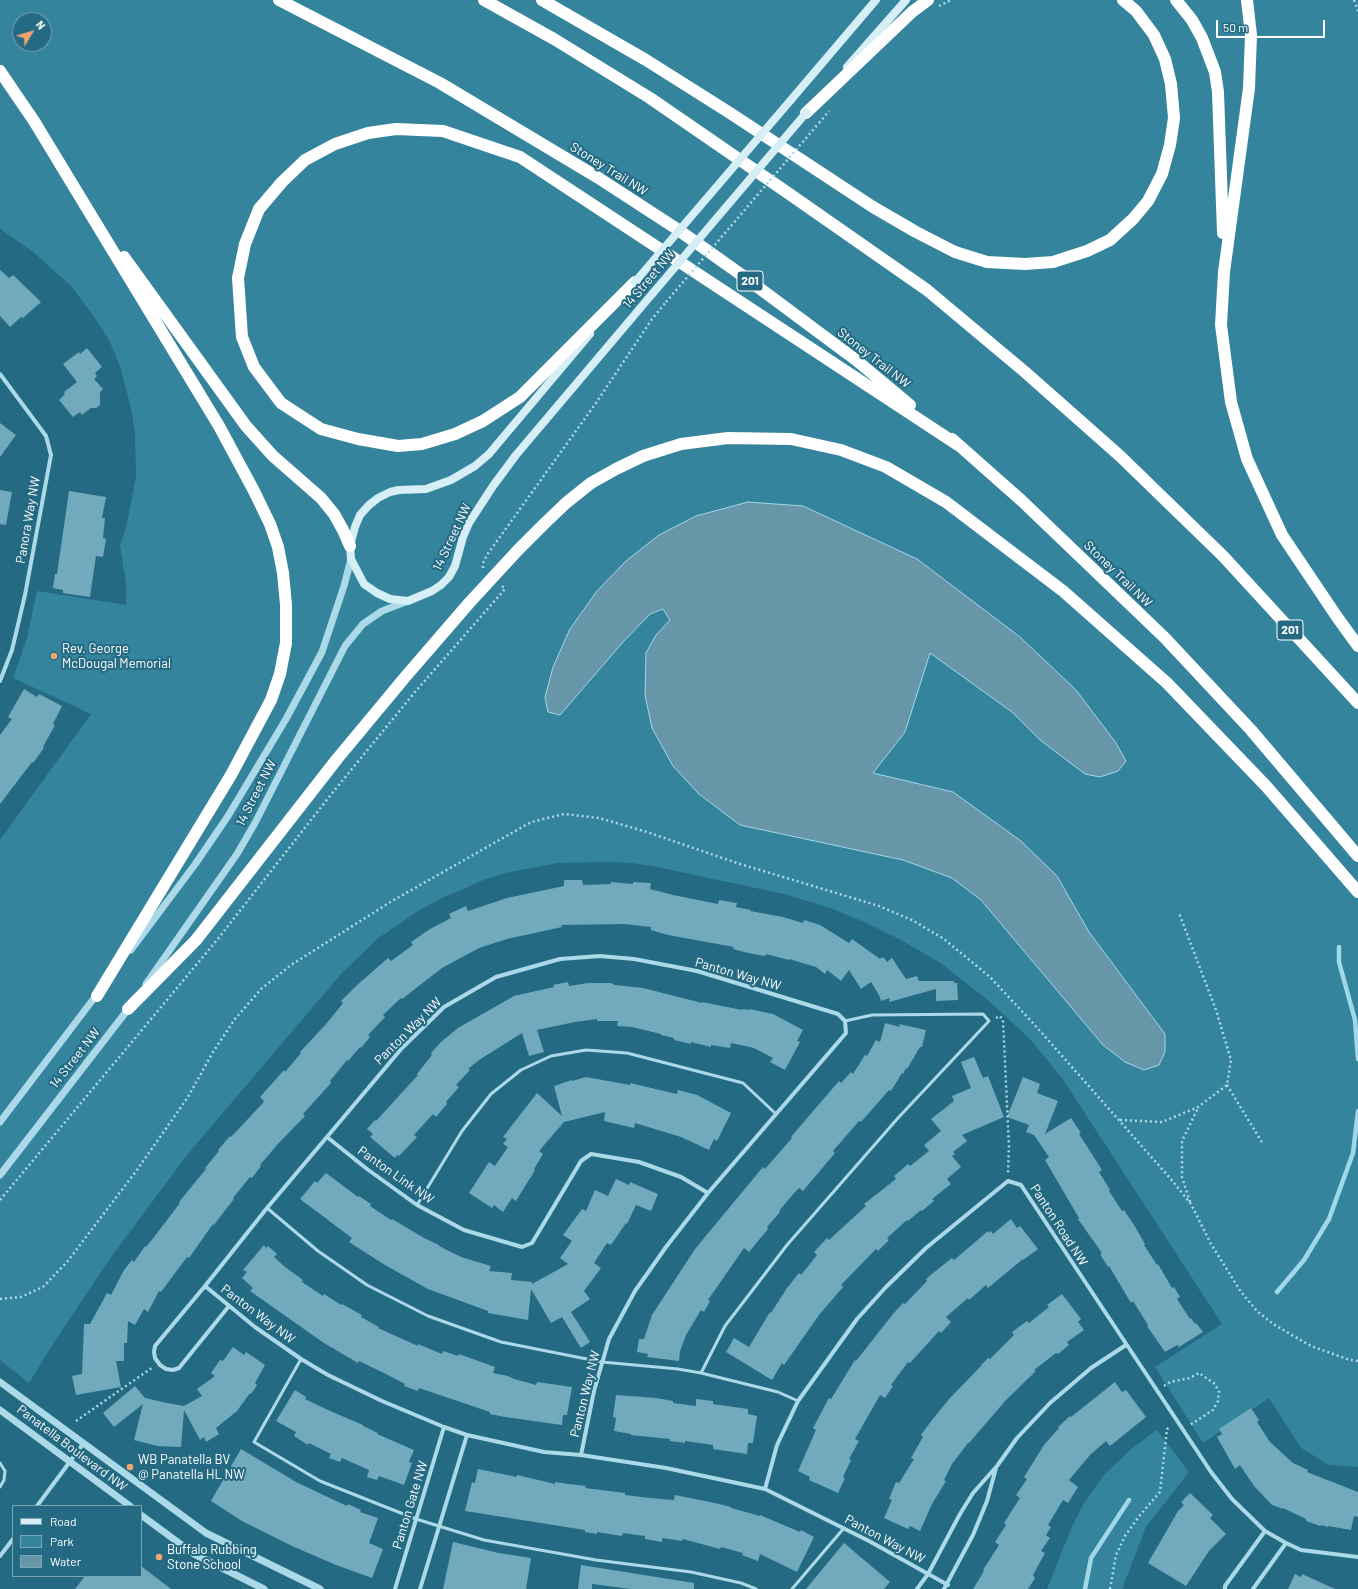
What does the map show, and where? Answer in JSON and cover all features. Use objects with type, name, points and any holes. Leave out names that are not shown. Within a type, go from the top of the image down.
[{"type":"highway","name":"Stoney Trail NW","points":[[280,0],[440,83],[597,177],[677,229],[856,360],[958,445],[1022,502],[1165,638],[1251,730],[1358,856]]},
{"type":"highway","name":"201","points":[[484,0],[554,39],[650,98],[926,290],[1025,372],[1120,456],[1223,556],[1358,703]]},
{"type":"highway","points":[[542,0],[646,60],[873,207],[916,232],[955,252],[987,262],[1025,264],[1053,262],[1088,251],[1110,240],[1133,219],[1148,201],[1162,174],[1170,145],[1174,118],[1170,78],[1165,58],[1154,34],[1136,11],[1123,0]]},
{"type":"highway","points":[[806,113],[912,12],[928,0]]},
{"type":"highway","points":[[1176,0],[1192,20],[1202,38],[1215,72],[1218,92],[1224,272]]},
{"type":"highway","points":[[1247,0],[1251,35],[1249,88],[1224,272],[1221,325],[1230,394],[1247,459],[1282,535],[1358,646]]},
{"type":"highway","points":[[0,71],[34,121],[219,426],[270,524],[278,547],[283,573],[286,606],[286,643],[280,674],[271,700],[231,775],[97,996]]},
{"type":"highway","points":[[634,282],[520,397],[483,421],[455,434],[422,444],[398,446],[358,439],[321,429],[281,403],[254,367],[242,337],[238,278],[245,244],[259,210],[282,182],[305,160],[335,144],[368,133],[396,129],[443,131],[520,157],[958,445]]},
{"type":"highway","points":[[76,190],[246,426],[273,456],[321,498],[334,514],[350,546]]},
{"type":"highway","points":[[128,1009],[196,940],[337,760],[396,688],[470,602],[518,550],[566,503],[591,483],[643,456],[681,444],[728,438],[792,439],[841,450],[886,467],[946,502],[1063,591],[1167,683],[1266,786],[1358,892]]},
{"type":"main road","name":"14 Street NW","points":[[351,559],[350,546],[360,515],[378,498],[390,492],[426,489],[451,480],[475,466],[488,454],[876,0]]},
{"type":"main road","name":"14 Street NW","points":[[408,601],[432,591],[442,585],[449,577],[455,566],[463,537],[469,523],[493,486],[516,455],[806,113],[906,0]]},
{"type":"main road","points":[[351,559],[364,584],[377,594],[390,599],[408,601]]},
{"type":"street","name":"Panora Way NW","points":[[0,374],[46,436],[50,455],[25,595],[12,650],[0,681]]},
{"type":"street","name":"14 Street NW","points":[[0,1122],[97,996],[196,863],[243,791],[286,719],[322,652],[344,586],[351,559]]},
{"type":"street","name":"14 Street NW","points":[[0,1175],[128,1009],[237,854],[255,823],[345,646],[363,624],[382,612],[408,601]]},
{"type":"street","name":"Panton Way NW","points":[[581,1455],[594,1391],[609,1339],[635,1291],[666,1247],[708,1193],[846,1033],[845,1021],[838,1014],[697,971],[634,959],[600,956],[560,959],[496,977],[444,1007],[402,1048],[267,1208],[205,1286],[255,1327],[301,1359],[328,1375],[375,1398],[444,1427],[467,1435],[544,1452],[581,1455],[666,1468],[765,1489],[844,1528],[948,1584]]},
{"type":"street","name":"Panton Link NW","points":[[327,1137],[367,1169],[417,1205],[464,1230],[522,1247],[532,1243],[581,1161],[591,1154],[639,1162],[681,1177],[708,1193]]},
{"type":"street","name":"Panton Road NW","points":[[1008,1181],[1021,1185],[1182,1430],[1232,1499],[1265,1531],[1301,1550],[1358,1557]]},
{"type":"street","points":[[765,1489],[777,1445],[798,1400],[856,1319],[926,1248],[1008,1181]]},
{"type":"street","points":[[205,1286],[155,1346],[154,1352],[158,1363],[166,1369],[172,1370],[179,1368],[229,1306]]},
{"type":"street","points":[[917,1589],[928,1574],[973,1493],[997,1466],[1017,1438],[1050,1403],[1091,1368],[1126,1345]]},
{"type":"street","name":"Panatella Boulevard NW","points":[[0,1382],[206,1533],[320,1589]]},
{"type":"street","name":"Panatella Boulevard NW","points":[[0,1410],[129,1505]]},
{"type":"street","name":"Panton Gate NW","points":[[395,1589],[444,1427]]},
{"type":"street","points":[[420,1589],[467,1435]]},
{"type":"street","points":[[38,1505],[83,1444]]},
{"type":"street","points":[[944,1589],[973,1535],[997,1466]]},
{"type":"street","points":[[142,1515],[194,1554],[264,1589]]},
{"type":"street","points":[[1225,1589],[1225,1586],[1265,1531]]},
{"type":"street","points":[[0,1556],[12,1539]]},
{"type":"street","points":[[1254,1589],[1286,1543]]},
{"type":"lane","points":[[701,1373],[725,1326],[787,1245],[898,1118],[989,1021],[983,1014],[872,1015],[845,1021]]},
{"type":"lane","points":[[417,1205],[462,1131],[491,1094],[521,1070],[550,1056],[586,1050],[627,1053],[742,1082],[776,1114]]},
{"type":"lane","points":[[267,1208],[318,1251],[367,1285],[428,1316],[501,1342],[602,1362],[678,1369],[701,1373],[778,1392],[798,1400]]},
{"type":"lane","points":[[301,1359],[254,1442],[320,1481],[416,1519],[484,1540],[596,1560],[691,1572],[741,1583],[756,1589]]},
{"type":"lane","points":[[0,1463],[5,1471],[4,1480],[0,1487]]},
{"type":"lane","points":[[792,1589],[844,1528]]},
{"type":"path","points":[[1354,0],[1358,11]]},
{"type":"path","points":[[666,302],[819,123]]},
{"type":"path","points":[[0,1299],[21,1297],[43,1287],[67,1262],[137,1170],[188,1097],[217,1046],[235,1019],[260,989],[291,965],[392,901],[458,863],[532,822],[564,814],[599,818],[647,832],[737,863],[879,906],[912,920],[944,939],[990,977],[1120,1120],[1191,1204]]},
{"type":"path","points":[[1178,913],[1216,1010],[1231,1060],[1227,1085],[1262,1144]]},
{"type":"path","points":[[989,1021],[1000,1016],[1003,1020],[1009,1147],[1008,1181]]},
{"type":"path","points":[[1120,1120],[1162,1122],[1198,1107],[1227,1085]]},
{"type":"path","points":[[1198,1107],[1182,1141],[1182,1177],[1191,1204],[1211,1244],[1240,1292],[1257,1312],[1273,1324],[1311,1346],[1350,1360],[1358,1361]]},
{"type":"path","points":[[76,1421],[158,1363]]},
{"type":"path","points":[[1156,1390],[1170,1382],[1190,1378],[1199,1373],[1215,1384],[1219,1392],[1218,1401],[1213,1410],[1182,1430]]},
{"type":"path","points":[[1110,1589],[1116,1555],[1125,1536],[1140,1515],[1160,1492],[1167,1429],[1177,1422]]},
{"type":"green space","points":[[0,0],[1358,0],[1358,1467],[1329,1465],[1301,1448],[1269,1398],[1203,1443],[1155,1367],[1222,1324],[1062,1078],[1030,1039],[989,1001],[939,962],[901,940],[862,921],[830,908],[784,894],[632,863],[558,863],[510,872],[486,879],[440,899],[418,911],[377,939],[341,974],[187,1155],[109,1260],[29,1383],[0,1360],[0,840],[91,714],[13,678],[27,638],[37,591],[126,605],[126,583],[120,545],[126,528],[136,476],[135,433],[131,408],[120,366],[109,340],[93,315],[71,286],[32,251],[0,229]]},
{"type":"green space","points":[[1157,1430],[1189,1472],[1146,1527],[1122,1589],[1047,1589],[1071,1529],[1084,1503],[1104,1475],[1131,1449]]},
{"type":"water","points":[[748,502],[803,506],[917,559],[1020,637],[1076,690],[1116,743],[1126,761],[1118,771],[1100,777],[1085,774],[1040,740],[1012,712],[930,653],[905,732],[873,773],[953,792],[1021,841],[1057,876],[1089,932],[1165,1034],[1165,1052],[1159,1065],[1144,1070],[1125,1062],[1103,1045],[981,900],[952,878],[903,860],[740,825],[699,794],[673,766],[652,728],[645,695],[646,653],[656,635],[670,620],[663,609],[650,614],[623,642],[560,715],[548,712],[545,697],[553,667],[570,629],[597,591],[626,561],[659,535],[696,516]]},
{"type":"building","points":[[0,270],[9,278],[13,275],[41,302],[10,327],[0,316]]},
{"type":"building","points":[[87,348],[102,367],[95,373],[97,376],[94,379],[103,389],[100,392],[100,405],[96,408],[91,408],[82,415],[80,412],[73,417],[59,400],[65,394],[64,392],[77,382],[63,364]]},
{"type":"building","points":[[0,423],[16,435],[0,457]]},
{"type":"building","points":[[0,490],[12,492],[6,525],[0,524]]},
{"type":"building","points":[[69,491],[106,497],[102,518],[105,518],[103,538],[106,539],[103,557],[96,556],[90,597],[63,593],[63,590],[53,588],[55,574],[57,574]]},
{"type":"building","points":[[24,689],[37,697],[39,694],[62,706],[53,724],[55,725],[43,747],[44,748],[0,804],[0,735],[12,719],[8,717]]},
{"type":"building","points":[[564,880],[582,880],[583,885],[611,884],[611,882],[633,884],[633,882],[651,883],[650,889],[673,895],[718,904],[719,900],[737,903],[736,907],[751,910],[750,911],[783,917],[803,923],[804,920],[820,925],[849,943],[852,939],[880,959],[883,957],[887,962],[892,958],[906,979],[917,976],[919,981],[954,981],[954,983],[957,983],[958,1000],[936,1001],[936,989],[889,1002],[890,998],[881,1001],[871,982],[861,989],[849,970],[841,981],[827,970],[825,974],[816,967],[789,959],[766,954],[765,956],[748,953],[733,949],[734,947],[668,935],[651,930],[651,927],[625,924],[561,925],[562,927],[507,939],[479,948],[442,968],[402,999],[401,998],[383,1015],[385,1017],[368,1035],[370,1037],[348,1061],[347,1060],[330,1081],[331,1083],[303,1114],[305,1116],[260,1165],[261,1166],[252,1178],[250,1177],[214,1225],[213,1224],[189,1258],[187,1257],[161,1292],[159,1291],[148,1312],[144,1309],[135,1325],[128,1321],[127,1343],[124,1343],[124,1361],[116,1361],[121,1387],[76,1395],[72,1376],[82,1374],[84,1324],[90,1324],[107,1293],[111,1295],[124,1270],[132,1260],[134,1262],[145,1246],[146,1247],[151,1241],[180,1203],[179,1202],[206,1169],[205,1168],[219,1151],[218,1150],[262,1104],[264,1101],[260,1097],[284,1070],[285,1072],[301,1053],[300,1052],[327,1023],[343,1003],[341,1001],[388,958],[391,961],[413,945],[411,942],[430,929],[451,918],[449,914],[466,906],[468,911],[507,898],[564,886]]},
{"type":"building","points":[[568,982],[569,986],[588,983],[611,983],[615,985],[643,988],[702,1003],[742,1010],[749,1009],[773,1014],[803,1030],[797,1041],[800,1042],[785,1070],[770,1062],[773,1058],[754,1048],[731,1043],[730,1048],[711,1045],[711,1047],[691,1042],[691,1044],[674,1040],[674,1038],[661,1034],[632,1027],[617,1026],[618,1021],[597,1021],[597,1019],[537,1030],[544,1052],[529,1056],[522,1033],[479,1060],[468,1069],[470,1070],[456,1085],[459,1087],[446,1102],[447,1104],[436,1117],[433,1114],[414,1135],[417,1137],[399,1156],[397,1155],[395,1158],[370,1137],[373,1134],[367,1129],[418,1075],[417,1074],[432,1055],[431,1053],[441,1042],[458,1028],[514,996],[554,987],[553,985]]},
{"type":"building","points":[[885,1023],[900,1027],[899,1024],[926,1030],[922,1047],[920,1047],[907,1069],[906,1068],[903,1074],[902,1073],[891,1091],[889,1090],[861,1122],[859,1121],[833,1151],[835,1153],[803,1191],[799,1188],[795,1192],[749,1252],[744,1248],[708,1300],[710,1301],[704,1312],[701,1310],[686,1335],[680,1351],[679,1361],[647,1357],[648,1354],[637,1352],[639,1339],[644,1339],[652,1315],[695,1249],[763,1167],[765,1169],[839,1081],[841,1083],[851,1072],[853,1074],[865,1055],[867,1056],[876,1040],[880,1042]]},
{"type":"building","points":[[974,1057],[983,1078],[988,1076],[1004,1117],[962,1135],[967,1141],[953,1152],[955,1154],[952,1156],[961,1167],[947,1179],[951,1184],[932,1199],[934,1201],[908,1221],[907,1220],[887,1238],[889,1240],[878,1251],[876,1249],[841,1285],[843,1287],[819,1315],[784,1365],[782,1363],[772,1380],[726,1352],[734,1338],[749,1347],[770,1312],[771,1313],[787,1288],[799,1273],[801,1275],[817,1255],[814,1252],[827,1238],[829,1240],[866,1206],[864,1204],[896,1179],[894,1176],[908,1164],[910,1166],[929,1151],[924,1145],[941,1131],[931,1119],[954,1101],[952,1096],[971,1088],[961,1062]]},
{"type":"building","points":[[586,1077],[630,1085],[630,1083],[677,1094],[678,1090],[697,1095],[731,1113],[717,1141],[714,1139],[709,1150],[681,1137],[635,1123],[634,1128],[604,1121],[605,1112],[564,1122],[539,1151],[543,1154],[516,1201],[512,1198],[503,1212],[494,1205],[492,1208],[469,1193],[489,1162],[495,1166],[508,1147],[503,1144],[507,1139],[503,1137],[537,1093],[562,1116],[554,1086]]},
{"type":"building","points":[[1023,1077],[1040,1084],[1037,1093],[1058,1101],[1045,1134],[1071,1118],[1081,1133],[1079,1134],[1102,1170],[1099,1172],[1110,1190],[1109,1191],[1122,1211],[1124,1210],[1134,1225],[1145,1244],[1144,1245],[1157,1265],[1158,1264],[1172,1288],[1174,1287],[1180,1297],[1177,1299],[1190,1319],[1191,1318],[1195,1324],[1196,1323],[1203,1332],[1179,1347],[1177,1345],[1165,1352],[1147,1326],[1148,1325],[1133,1301],[1131,1303],[1100,1254],[1102,1253],[1078,1219],[1079,1218],[1045,1160],[1049,1157],[1034,1135],[1026,1132],[1029,1125],[1007,1117]]},
{"type":"building","points":[[326,1173],[358,1197],[359,1196],[371,1204],[370,1206],[391,1220],[392,1219],[424,1238],[461,1257],[491,1266],[489,1271],[512,1273],[511,1280],[532,1282],[532,1284],[568,1264],[560,1258],[572,1241],[563,1235],[582,1209],[586,1211],[595,1190],[608,1196],[616,1179],[629,1185],[630,1182],[658,1194],[651,1211],[636,1205],[627,1224],[626,1223],[611,1245],[607,1243],[594,1263],[601,1268],[584,1291],[590,1299],[571,1312],[590,1342],[581,1348],[562,1317],[551,1323],[531,1289],[528,1320],[488,1313],[488,1311],[428,1289],[385,1265],[349,1242],[352,1238],[300,1199],[315,1181],[317,1183]]},
{"type":"building","points":[[1011,1219],[1017,1228],[1020,1226],[1038,1249],[1023,1259],[988,1288],[986,1285],[969,1300],[968,1298],[946,1317],[951,1322],[941,1333],[939,1331],[910,1363],[908,1362],[891,1385],[893,1386],[885,1398],[880,1395],[855,1439],[859,1441],[849,1459],[851,1460],[843,1477],[845,1478],[838,1493],[809,1480],[810,1477],[798,1471],[816,1430],[813,1428],[829,1398],[831,1399],[855,1360],[856,1361],[903,1303],[905,1304],[927,1281],[926,1279],[952,1258],[954,1260],[988,1231],[989,1233],[991,1231],[993,1234]]},
{"type":"building","points":[[264,1245],[266,1248],[268,1246],[277,1254],[274,1257],[303,1280],[302,1282],[323,1296],[324,1294],[341,1305],[342,1304],[362,1315],[361,1317],[379,1327],[378,1328],[418,1346],[418,1344],[442,1354],[443,1351],[458,1356],[459,1354],[495,1367],[493,1373],[536,1385],[537,1382],[572,1387],[567,1415],[563,1415],[562,1425],[490,1414],[490,1412],[419,1388],[418,1391],[404,1386],[405,1384],[359,1361],[358,1363],[324,1343],[250,1291],[253,1288],[242,1278],[247,1272],[243,1270]]},
{"type":"building","points":[[1062,1294],[1081,1319],[1078,1322],[1084,1330],[1067,1342],[1069,1345],[1058,1354],[1056,1353],[1034,1370],[1036,1371],[1006,1400],[968,1443],[952,1464],[944,1480],[946,1481],[932,1504],[920,1531],[910,1526],[908,1529],[884,1518],[892,1500],[889,1499],[896,1482],[899,1483],[914,1459],[911,1458],[923,1437],[921,1435],[932,1420],[981,1365],[988,1358],[990,1359],[1014,1335],[1012,1332],[1027,1321],[1029,1323],[1049,1307],[1047,1305]]},
{"type":"building","points":[[233,1347],[244,1355],[246,1352],[265,1365],[255,1383],[257,1385],[251,1394],[250,1393],[237,1411],[216,1428],[219,1434],[206,1442],[204,1437],[200,1440],[184,1410],[181,1447],[158,1446],[134,1440],[143,1404],[114,1427],[103,1413],[135,1386],[145,1398],[184,1406],[202,1396],[197,1389],[215,1376],[211,1373],[220,1360],[223,1361]]},
{"type":"building","points":[[1115,1382],[1122,1392],[1126,1390],[1146,1417],[1110,1446],[1106,1441],[1090,1455],[1069,1480],[1078,1487],[1068,1503],[1063,1500],[1048,1525],[1051,1527],[1046,1535],[1050,1538],[1041,1551],[1045,1553],[1033,1575],[1035,1578],[1028,1589],[973,1589],[999,1545],[995,1542],[1006,1525],[1004,1523],[1020,1498],[1016,1495],[1027,1479],[1024,1477],[1044,1445],[1059,1428],[1058,1427],[1070,1416],[1071,1417]]},
{"type":"building","points":[[295,1390],[306,1397],[305,1399],[414,1450],[409,1462],[412,1463],[404,1485],[379,1476],[377,1480],[367,1477],[369,1470],[342,1458],[340,1462],[329,1458],[331,1454],[309,1443],[308,1445],[294,1436],[296,1432],[276,1421]]},
{"type":"building","points":[[616,1395],[656,1398],[673,1401],[673,1403],[696,1406],[696,1399],[713,1401],[713,1404],[748,1409],[748,1414],[757,1416],[753,1443],[748,1443],[747,1454],[713,1449],[713,1445],[685,1441],[685,1443],[670,1441],[670,1439],[631,1435],[614,1431],[616,1418],[613,1417]]},
{"type":"building","points":[[1251,1408],[1259,1420],[1257,1422],[1270,1442],[1293,1463],[1308,1470],[1307,1472],[1358,1492],[1358,1517],[1354,1516],[1351,1530],[1320,1526],[1306,1521],[1306,1519],[1283,1508],[1272,1505],[1254,1486],[1240,1465],[1235,1469],[1217,1437],[1222,1434],[1219,1429]]},
{"type":"building","points":[[241,1449],[296,1482],[347,1506],[348,1504],[361,1510],[360,1512],[378,1518],[369,1543],[383,1549],[372,1578],[336,1565],[292,1546],[242,1521],[211,1501]]},
{"type":"building","points":[[478,1469],[517,1477],[517,1475],[555,1484],[555,1482],[586,1486],[585,1488],[625,1493],[625,1495],[674,1500],[675,1495],[715,1503],[760,1515],[800,1532],[801,1530],[814,1537],[797,1572],[760,1554],[758,1561],[742,1555],[743,1553],[721,1547],[720,1549],[683,1539],[682,1541],[662,1538],[662,1542],[645,1539],[645,1536],[623,1533],[622,1536],[597,1532],[597,1534],[585,1532],[585,1530],[465,1511],[472,1482],[475,1483]]},
{"type":"building","points":[[1190,1493],[1213,1515],[1210,1518],[1226,1534],[1209,1551],[1186,1586],[1148,1563],[1178,1511],[1184,1505],[1181,1502]]},
{"type":"building","points":[[453,1542],[499,1553],[531,1558],[526,1589],[443,1589]]},
{"type":"building","points":[[844,1543],[890,1582],[884,1589],[806,1589]]},
{"type":"building","points":[[581,1565],[694,1583],[694,1589],[631,1589],[592,1584],[592,1589],[578,1589]]},
{"type":"building","points":[[142,1567],[171,1589],[75,1589],[84,1577],[142,1577]]},
{"type":"building","points":[[1295,1574],[1301,1577],[1302,1574],[1335,1589],[1288,1589]]},
{"type":"waterway","points":[[1339,947],[1339,962],[1355,1020],[1358,1059]]},
{"type":"waterway","points":[[1277,1292],[1304,1260],[1329,1219],[1353,1153],[1358,1111]]},
{"type":"waterway","points":[[1085,1589],[1091,1558],[1129,1500]]},
{"type":"place","name":"Rev. George McDougal Memorial","points":[[54,656]]},
{"type":"place","name":"WB Panatella BV @ Panatella HL NW","points":[[130,1467]]},
{"type":"place","name":"Buffalo Rubbing Stone School","points":[[159,1557]]}]
